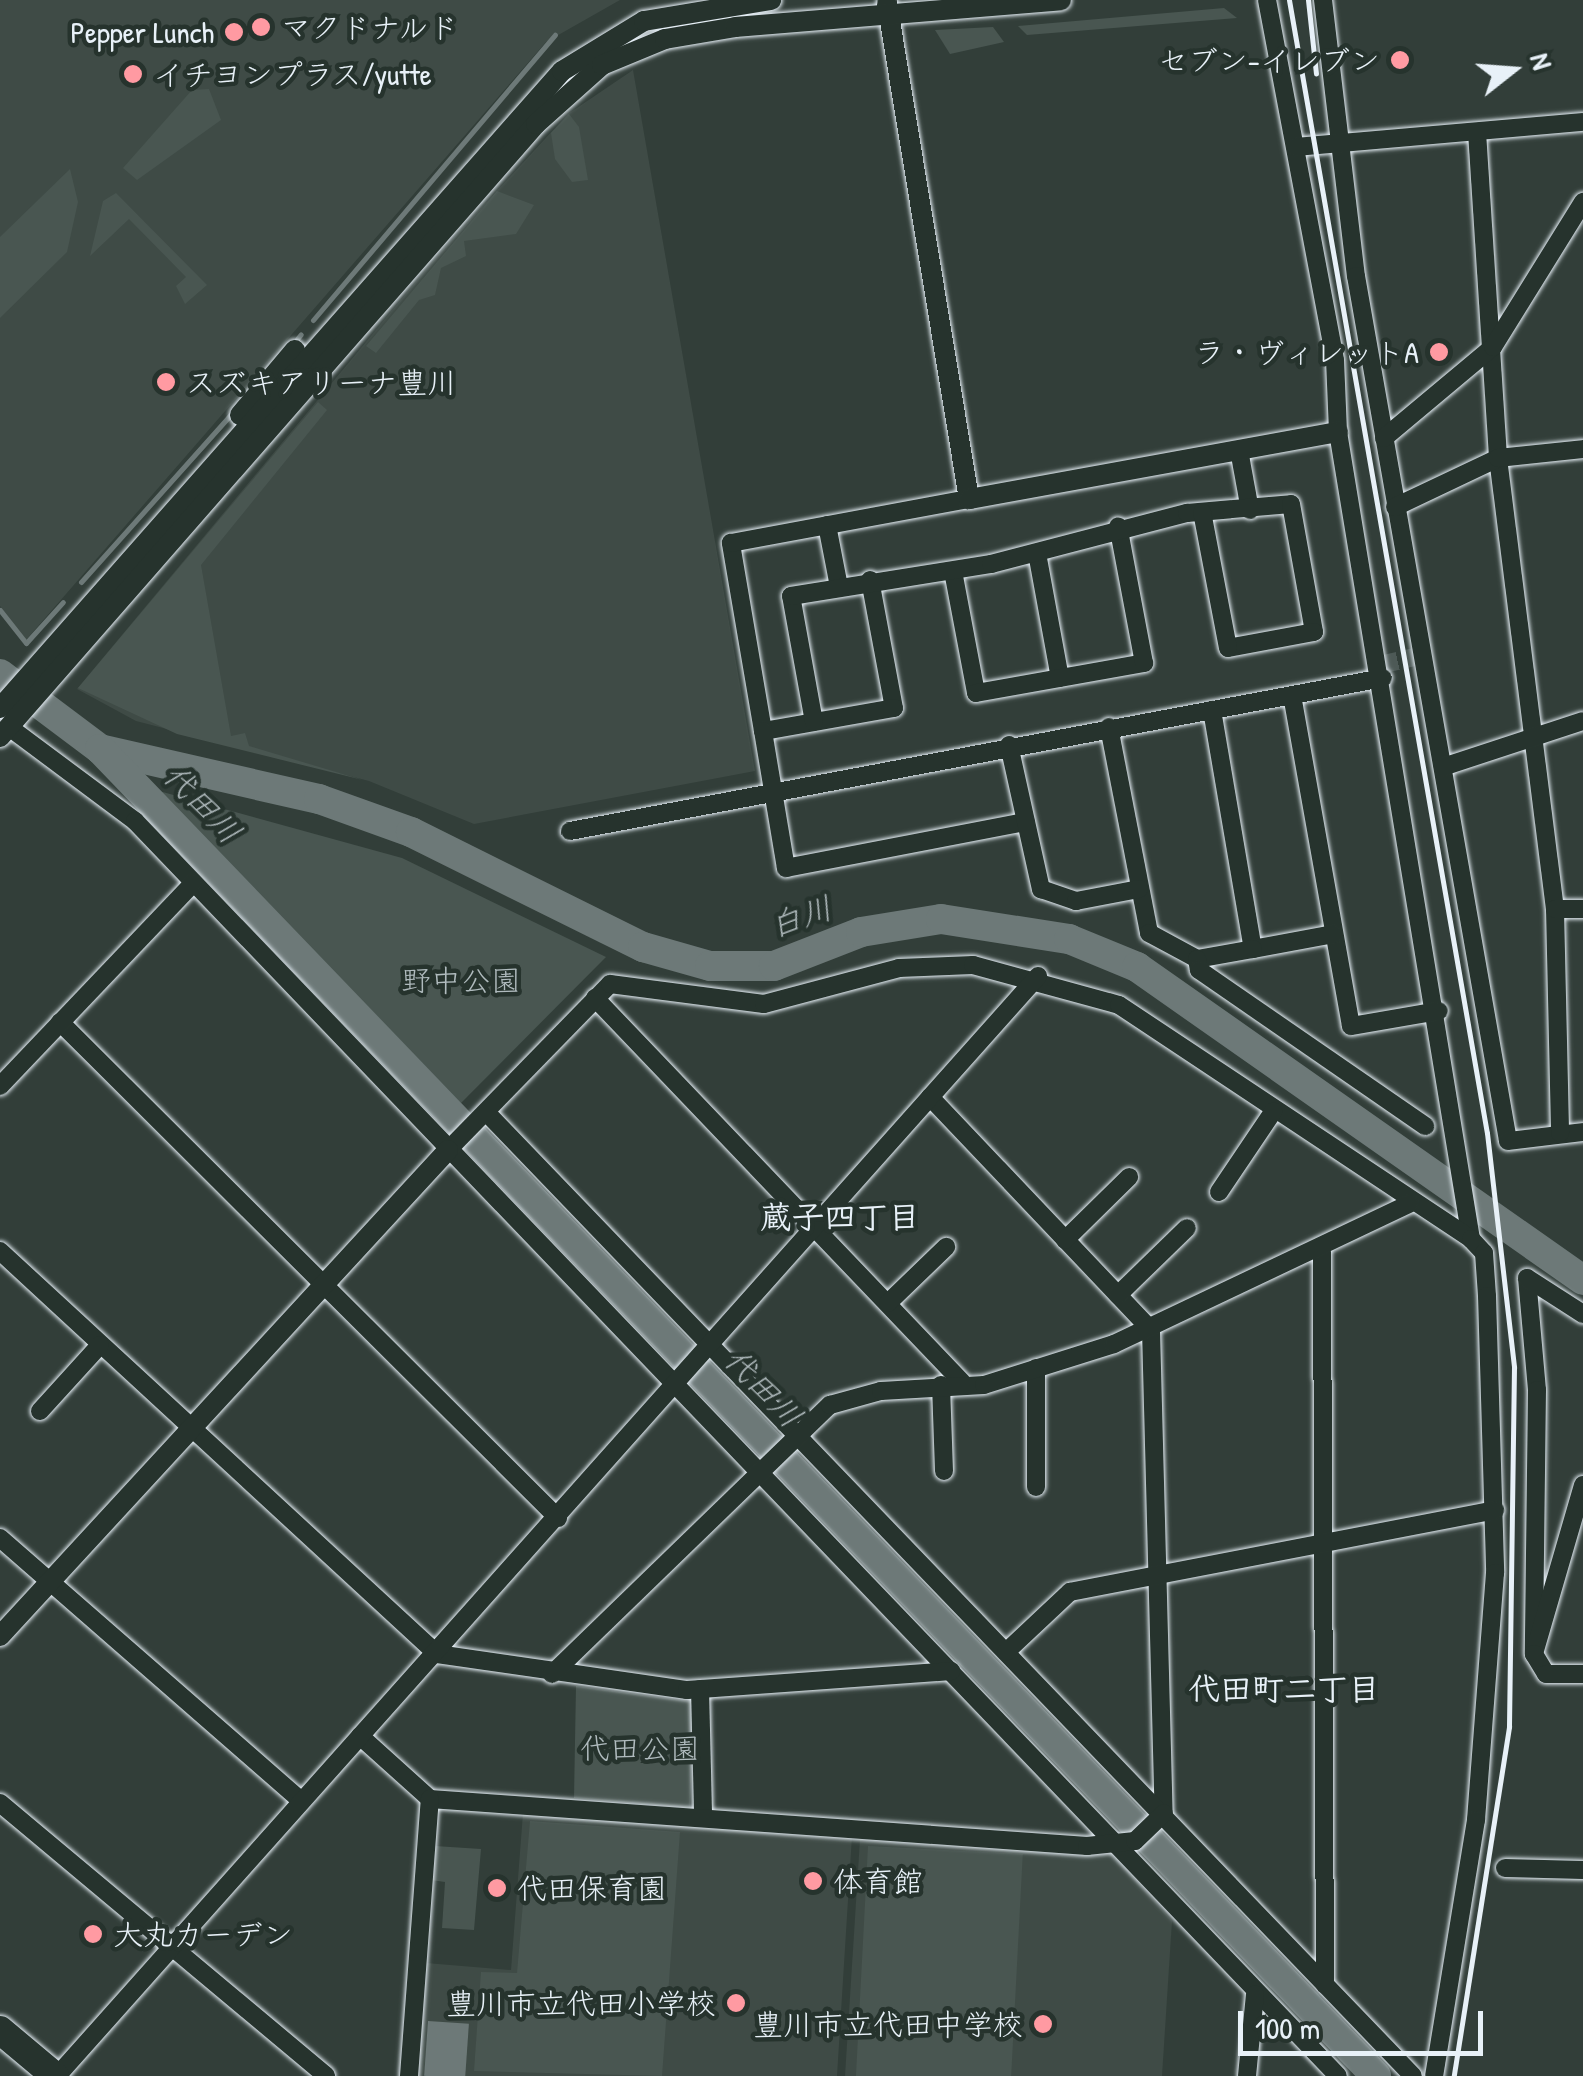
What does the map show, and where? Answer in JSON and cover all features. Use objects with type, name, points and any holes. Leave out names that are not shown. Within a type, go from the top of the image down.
[{"type":"main road","points":[[0,2030],[56,2076]]},
{"type":"main road","points":[[0,2050],[32,2076]]},
{"type":"street","points":[[174,511],[562,70],[644,21],[771,0]]},
{"type":"street","points":[[40,676],[578,83],[666,39],[887,7],[1061,0]]},
{"type":"street","points":[[1266,0],[1296,146],[1338,432],[1439,1011],[1470,1234]]},
{"type":"street","points":[[1323,0],[1336,142],[1395,506],[1508,1141],[1583,1132]]},
{"type":"street","points":[[887,7],[969,499]]},
{"type":"street","points":[[1296,146],[1583,122]]},
{"type":"street","points":[[1477,132],[1498,458],[1555,909],[1560,1133]]},
{"type":"street","points":[[1384,438],[1493,348],[1583,202]]},
{"type":"street","points":[[295,350],[174,511],[6,718],[135,821],[764,1470],[952,1672],[1128,1841],[1255,1994],[1338,2076]]},
{"type":"street","points":[[1026,822],[786,868],[730,543],[1338,432]]},
{"type":"street","points":[[1395,506],[1498,458],[1583,449]]},
{"type":"street","points":[[1239,450],[1250,510]]},
{"type":"street","points":[[814,722],[791,596],[870,580],[953,571],[1037,553],[1118,526],[1202,512],[1290,504],[1314,632],[1228,648],[1202,512]]},
{"type":"street","points":[[827,525],[838,586]]},
{"type":"street","points":[[953,571],[976,693],[1144,663],[1118,526]]},
{"type":"street","points":[[1037,553],[1060,678]]},
{"type":"street","points":[[762,732],[894,708],[870,580]]},
{"type":"street","points":[[570,831],[772,789],[1383,678]]},
{"type":"street","points":[[1292,695],[1351,1026],[1439,1011]]},
{"type":"street","points":[[1212,710],[1254,950]]},
{"type":"street","points":[[1443,767],[1583,721]]},
{"type":"street","points":[[1108,727],[1149,933],[1197,959],[1334,934]]},
{"type":"street","points":[[1009,745],[1041,889],[1051,896],[1139,889]]},
{"type":"street","points":[[0,1086],[192,883]]},
{"type":"street","points":[[1555,909],[1583,909]]},
{"type":"street","points":[[1197,959],[1199,970],[1426,1126]]},
{"type":"street","points":[[0,1636],[188,1427],[452,1146],[596,998],[618,983],[700,1002],[764,1004],[918,965],[1038,976],[1119,1005],[1408,1204],[1470,1234],[1484,1253],[1496,1510],[1476,1820],[1434,2076]]},
{"type":"street","points":[[56,2076],[298,1798],[437,1654],[1038,976]]},
{"type":"street","points":[[596,998],[962,1382]]},
{"type":"street","points":[[60,1022],[558,1518]]},
{"type":"street","points":[[930,1097],[1151,1330],[1160,1816]]},
{"type":"street","points":[[1219,1192],[1273,1112]]},
{"type":"street","points":[[482,1116],[1006,1652],[1413,2076]]},
{"type":"street","points":[[1065,1240],[1129,1177]]},
{"type":"street","points":[[552,1674],[830,1405],[962,1382],[984,1385],[1151,1330],[1322,1252],[1408,1204]]},
{"type":"street","points":[[1118,1295],[1187,1228]]},
{"type":"street","points":[[888,1302],[946,1248]]},
{"type":"street","points":[[1322,1252],[1325,1984]]},
{"type":"street","points":[[4,1262],[437,1654],[552,1674],[700,1688],[952,1672]]},
{"type":"street","points":[[1583,1314],[1527,1278],[1538,1390],[1534,1654],[1546,1674],[1583,1674]]},
{"type":"street","points":[[40,1411],[100,1345]]},
{"type":"street","points":[[1036,1368],[1036,1487]]},
{"type":"street","points":[[940,1385],[944,1471]]},
{"type":"street","points":[[1534,1654],[1583,1485]]},
{"type":"street","points":[[1006,1652],[1049,1603],[1158,1574],[1496,1510]]},
{"type":"street","points":[[0,1538],[298,1798]]},
{"type":"street","points":[[700,1688],[702,1814]]},
{"type":"street","points":[[360,1736],[430,1799],[702,1814],[858,1832],[1128,1841],[1160,1816]]},
{"type":"street","points":[[409,2076],[430,1799]]},
{"type":"street","points":[[0,1803],[168,1950],[326,2076]]},
{"type":"street","points":[[1505,1868],[1583,1870]]},
{"type":"street","points":[[1246,2076],[1255,1994]]},
{"type":"shaded area","points":[[0,0],[620,0],[546,42],[26,640],[0,606]]},
{"type":"shaded area","points":[[633,70],[755,771],[474,824],[369,781],[136,721],[77,689],[445,247],[568,114]]},
{"type":"shaded area","points":[[523,1813],[852,1836],[837,2076],[416,2076],[426,1963],[511,1970]]},
{"type":"shaded area","points":[[860,1839],[1110,1851],[1172,1921],[1162,2076],[845,2076]]},
{"type":"shaded area","points":[[428,2021],[469,2024],[465,2076],[424,2076]]},
{"type":"green space","points":[[1224,8],[1237,18],[1027,35],[1018,26]]},
{"type":"green space","points":[[993,27],[1004,42],[950,54],[935,30]]},
{"type":"green space","points":[[209,89],[221,120],[137,180],[123,168],[192,90]]},
{"type":"green space","points":[[569,114],[579,127],[588,180],[572,182],[555,159],[551,133]]},
{"type":"green space","points":[[70,169],[78,202],[67,252],[0,318],[0,237]]},
{"type":"green space","points":[[497,191],[534,205],[516,234],[464,241],[466,256],[441,268],[435,295],[419,300],[376,353],[366,346]]},
{"type":"green space","points":[[116,193],[207,285],[185,304],[176,286],[186,277],[129,219],[90,256],[103,201]]},
{"type":"green space","points":[[318,402],[327,410],[201,565],[231,736],[245,733],[249,746],[363,780],[177,734],[78,688]]},
{"type":"green space","name":"野中公園","points":[[159,791],[402,858],[606,957],[461,1103]]},
{"type":"green space","name":"代田公園","points":[[576,1686],[694,1702],[690,1808],[574,1798]]},
{"type":"green space","points":[[530,1821],[680,1832],[662,2076],[474,2071],[481,1972],[517,1973]]},
{"type":"green space","points":[[435,1846],[481,1849],[474,1930],[442,1928],[445,1882],[431,1880]]},
{"type":"green space","points":[[868,1846],[1023,1854],[1011,2076],[856,2076]]},
{"type":"waterway","points":[[313,320],[555,35]]},
{"type":"waterway","points":[[297,339],[301,334]]},
{"type":"waterway","points":[[81,582],[232,413]]},
{"type":"waterway","points":[[0,610],[26,643],[63,602]]},
{"type":"waterway","name":"白川","points":[[0,674],[100,749],[319,799],[411,832],[643,947],[710,966],[774,966],[861,932],[941,919],[1069,939],[1137,967],[1583,1280]]},
{"type":"waterway","name":"代田川","points":[[100,749],[1376,2076]]},
{"type":"tunnel","points":[[1380,665],[1423,655]]},
{"type":"railway","points":[[1289,0],[1487,1133],[1514,1367],[1509,1727],[1454,2076]]},
{"type":"railway","points":[[1308,0],[1316,74]]},
{"type":"place","name":"マクドナルド","points":[[261,27]]},
{"type":"place","name":"Pepper Lunch","points":[[234,32]]},
{"type":"place","name":"セブン-イレブン","points":[[1400,60]]},
{"type":"place","name":"イチヨンプラス/yutte","points":[[133,74]]},
{"type":"place","name":"ラ・ヴィレットA","points":[[1439,352]]},
{"type":"place","name":"スズキアリーナ豊川","points":[[166,382]]},
{"type":"place","name":"体育館","points":[[813,1881]]},
{"type":"place","name":"代田保育園","points":[[497,1888]]},
{"type":"place","name":"大丸カーデン","points":[[93,1934]]},
{"type":"place","name":"豊川市立代田小学校","points":[[736,2003]]},
{"type":"place","name":"豊川市立代田中学校","points":[[1043,2024]]},
{"type":"district","name":"蔵子四丁目","points":[[840,1217]]},
{"type":"district","name":"代田町二丁目","points":[[1284,1689]]}]
